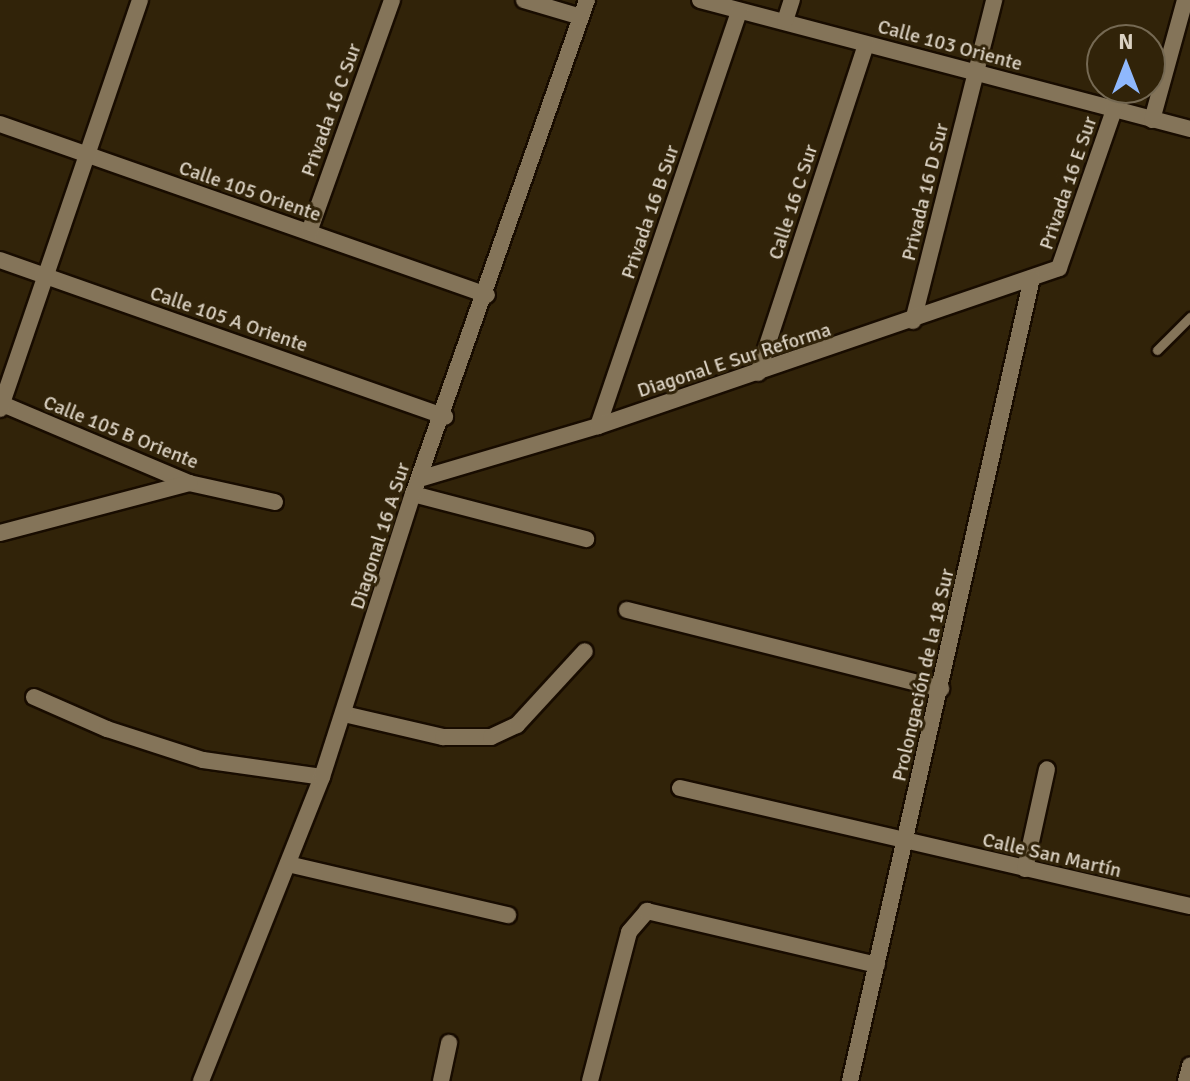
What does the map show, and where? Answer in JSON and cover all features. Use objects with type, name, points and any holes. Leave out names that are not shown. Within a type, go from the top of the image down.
[{"type":"street","points":[[1,405],[89,156],[140,0]]},
{"type":"street","name":"Privada 16 C Sur","points":[[309,232],[392,0]]},
{"type":"street","points":[[524,0],[581,17]]},
{"type":"street","name":"Diagonal 16 A Sur","points":[[201,1081],[322,777],[416,486],[445,417],[587,0]]},
{"type":"street","name":"Calle 103 Oriente","points":[[700,0],[1190,129]]},
{"type":"street","points":[[785,21],[792,0]]},
{"type":"street","points":[[976,73],[994,0]]},
{"type":"street","points":[[1152,120],[1185,0]]},
{"type":"street","name":"Privada 16 B Sur","points":[[598,426],[739,11]]},
{"type":"street","name":"Calle 16 C Sur","points":[[758,373],[866,44]]},
{"type":"street","name":"Privada 16 D Sur","points":[[913,321],[976,73]]},
{"type":"street","name":"Privada 16 E Sur","points":[[1059,268],[1114,110]]},
{"type":"street","name":"Calle 105 Oriente","points":[[0,124],[487,295]]},
{"type":"street","name":"Calle 105 A Oriente","points":[[0,260],[445,417]]},
{"type":"street","name":"Diagonal E Sur Reforma","points":[[416,486],[913,321],[1059,268]]},
{"type":"street","name":"Prolongación de la 18 Sur","points":[[850,1081],[1032,278]]},
{"type":"street","name":"Calle 105 B Oriente","points":[[1,405],[189,483],[275,502]]},
{"type":"street","points":[[0,533],[189,483]]},
{"type":"street","points":[[416,486],[586,539]]},
{"type":"street","points":[[627,610],[941,689]]},
{"type":"street","points":[[344,714],[443,737],[491,737],[517,725],[585,651]]},
{"type":"street","points":[[34,697],[107,729],[203,760],[322,777]]},
{"type":"street","points":[[1025,869],[1047,769]]},
{"type":"street","name":"Calle San Martín","points":[[680,788],[1190,906]]},
{"type":"street","points":[[288,864],[508,915]]},
{"type":"street","points":[[590,1081],[629,932],[647,911],[877,965]]},
{"type":"street","points":[[441,1081],[449,1043]]},
{"type":"street","points":[[1186,1081],[1190,1066]]},
{"type":"lane","points":[[1157,350],[1190,317]]}]
